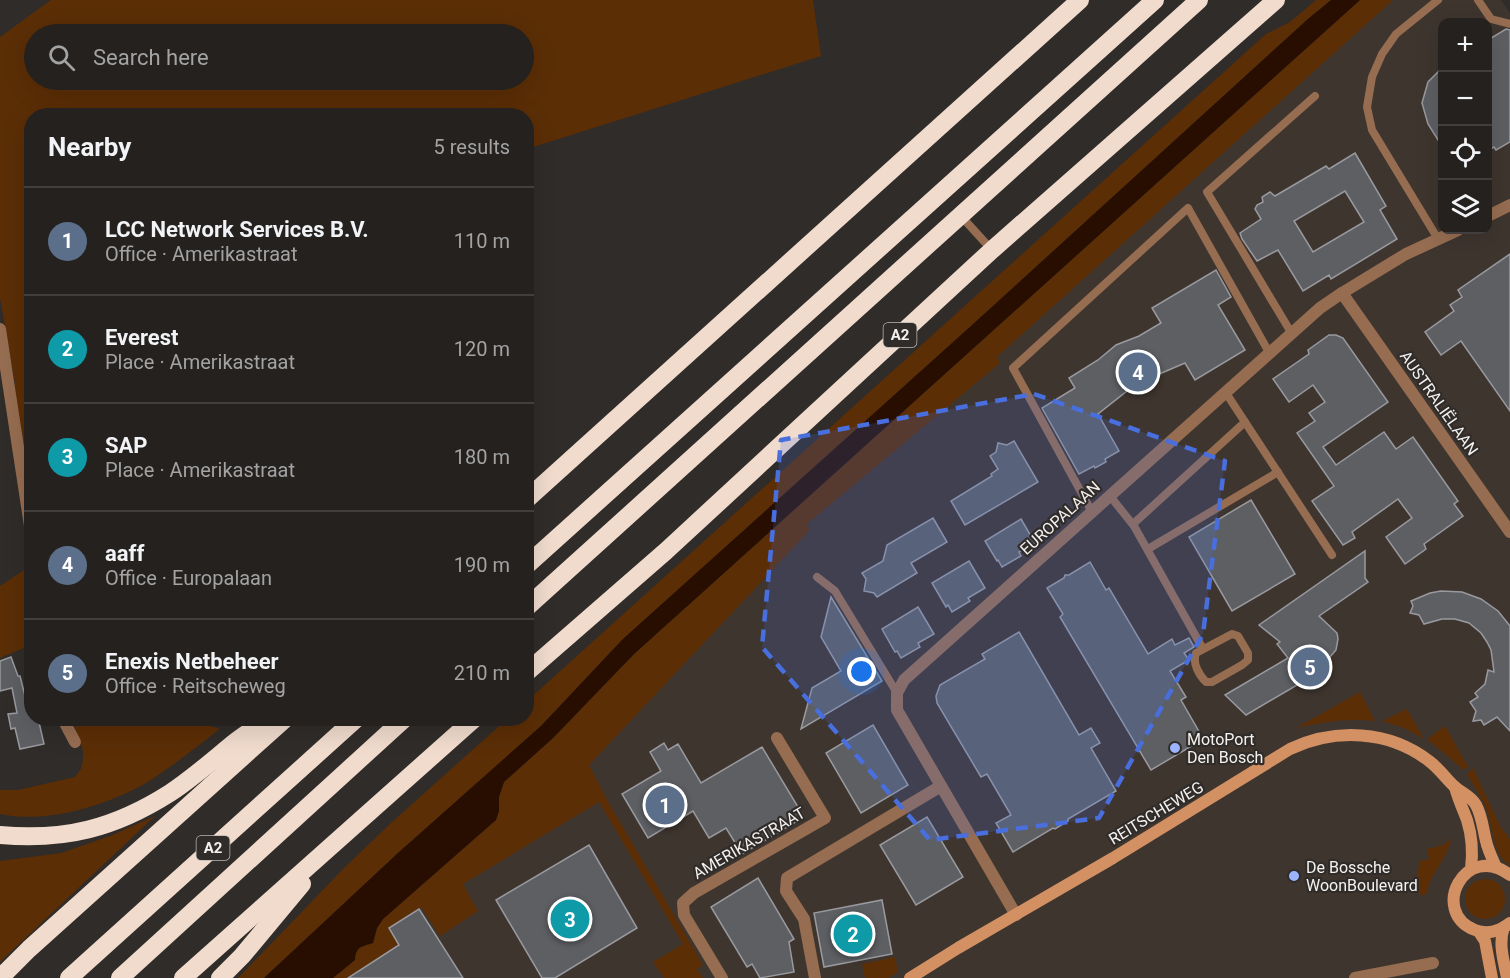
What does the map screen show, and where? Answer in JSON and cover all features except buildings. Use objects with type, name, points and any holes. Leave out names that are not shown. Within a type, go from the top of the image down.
[{"type":"highway","points":[[534,493],[1080,0]]},
{"type":"highway","points":[[534,559],[1155,0]]},
{"type":"highway","points":[[534,601],[1200,0]]},
{"type":"highway","name":"A2","points":[[534,666],[666,551],[992,250],[1276,0]]},
{"type":"highway","points":[[0,835],[36,837],[62,835],[99,828],[129,816],[172,792],[257,726]]},
{"type":"highway","points":[[0,978],[29,949],[277,726]]},
{"type":"highway","name":"A2","points":[[69,978],[348,726]]},
{"type":"highway","name":"A2","points":[[120,978],[396,726]]},
{"type":"highway","points":[[183,978],[466,726]]},
{"type":"highway","points":[[220,978],[242,956],[344,834]]},
{"type":"street","points":[[1492,214],[1510,206]]},
{"type":"street","name":"EUROPALAAN","points":[[897,693],[904,680],[1320,309],[1407,254],[1449,234]]},
{"type":"street","name":"AUSTRALIËLAAN","points":[[1342,293],[1510,532]]},
{"type":"street","points":[[0,329],[24,486]]},
{"type":"street","points":[[897,693],[897,710],[1016,915]]},
{"type":"street","points":[[68,726],[75,742]]},
{"type":"street","name":"REITSCHEWEG","points":[[910,978],[1148,837],[1290,749],[1328,736],[1349,734],[1371,736],[1411,749],[1428,760],[1455,787],[1469,795],[1476,805],[1490,855],[1496,867]]},
{"type":"street","name":"AMERIKASTRAAT","points":[[722,978],[684,915],[683,903],[694,893],[825,818],[777,738]]},
{"type":"street","points":[[815,978],[804,919],[786,891],[787,878],[942,786]]},
{"type":"street","name":"REITSCHEWEG","points":[[1455,787],[1471,838],[1473,854],[1471,869]]},
{"type":"street","points":[[1507,925],[1496,931],[1488,932],[1479,932],[1467,926],[1458,915],[1454,893],[1463,875],[1471,869],[1496,867],[1510,875]]},
{"type":"street","points":[[1507,925],[1501,936],[1507,978]]},
{"type":"street","points":[[1479,932],[1485,941],[1492,978]]},
{"type":"street","points":[[1355,978],[1417,972],[1433,963]]},
{"type":"lane","points":[[1438,0],[1396,34],[1382,54],[1372,77],[1367,107],[1372,130],[1438,239]]},
{"type":"lane","points":[[1478,0],[1491,19],[1510,24]]},
{"type":"lane","points":[[1292,334],[1207,192],[1315,96]]},
{"type":"lane","points":[[1092,512],[1012,368],[1188,208],[1270,354]]},
{"type":"lane","points":[[961,216],[992,250]]},
{"type":"lane","points":[[1226,393],[1332,555]]},
{"type":"lane","points":[[1133,524],[1245,422]]},
{"type":"lane","points":[[1148,549],[1278,472]]},
{"type":"lane","points":[[1110,496],[1133,524],[1203,649]]},
{"type":"lane","points":[[817,577],[835,591],[897,693]]},
{"type":"lane","points":[[1234,634],[1238,636],[1248,653],[1248,660],[1212,682],[1206,682],[1194,662],[1196,653],[1203,649],[1234,634]]},
{"type":"highlighted area","points":[[1034,394],[1225,461],[1203,634],[1099,818],[930,840],[762,647],[781,440]]},
{"type":"shaded area","points":[[51,0],[813,0],[821,56],[534,147],[534,108],[24,108],[24,467],[12,389],[15,383],[0,298],[0,37]]},
{"type":"shaded area","points":[[1316,0],[1331,0],[623,639],[541,726],[398,853],[264,978],[238,978],[343,869],[499,726],[534,726],[534,695],[1266,34],[1290,22]]},
{"type":"shaded area","points":[[1331,0],[1360,0],[634,654],[553,738],[504,782],[499,797],[499,811],[496,820],[383,919],[377,928],[373,943],[362,946],[355,960],[333,978],[264,978],[398,853],[541,726],[623,639]]},
{"type":"shaded area","points":[[1360,0],[1393,0],[997,357],[1000,363],[807,524],[810,530],[589,765],[703,965],[697,969],[703,978],[664,978],[653,962],[683,944],[599,802],[463,884],[478,911],[440,936],[421,907],[389,928],[399,945],[348,978],[333,978],[355,960],[360,948],[373,943],[377,928],[383,919],[496,820],[499,811],[499,797],[504,782],[553,738],[634,654]]},
{"type":"shaded area","points":[[1389,0],[1501,0],[1510,13],[1510,978],[323,978],[805,526]]},
{"type":"shaded area","points":[[24,570],[24,648],[0,658],[0,586]]},
{"type":"shaded area","points":[[1360,692],[1375,721],[1336,721],[1296,728]]},
{"type":"shaded area","points":[[1407,709],[1424,739],[1404,728],[1382,721]]},
{"type":"shaded area","points":[[74,726],[210,726],[220,729],[156,777],[113,799],[56,815],[37,817],[0,814],[0,790],[18,790],[75,777],[81,769],[83,751]]},
{"type":"shaded area","points":[[1445,726],[1468,767],[1464,770],[1427,739]]},
{"type":"shaded area","points":[[1473,768],[1500,826],[1510,839],[1510,865],[1496,847],[1486,808],[1467,774]]},
{"type":"shaded area","points":[[155,816],[0,962],[0,861],[61,853],[110,836]]},
{"type":"shaded area","points":[[1451,838],[1447,852],[1432,878],[1427,893],[1423,896],[1416,891],[1419,861],[1429,859],[1427,849],[1443,845]]},
{"type":"shaded area","points":[[1485,879],[1493,880],[1499,885],[1504,891],[1504,907],[1499,913],[1493,918],[1485,919],[1477,918],[1471,913],[1466,907],[1465,899],[1466,891],[1471,885],[1477,880]]},
{"type":"shaded area","points":[[895,957],[898,972],[889,978],[865,978],[862,964]]},
{"type":"place","name":"aaff","points":[[1138,372]]},
{"type":"place","name":"Enexis Netbeheer","points":[[1310,667]]},
{"type":"place","name":"MotoPort Den Bosch","points":[[1175,748]]},
{"type":"place","name":"LCC Network Services B.V.","points":[[665,805]]},
{"type":"place","name":"De Bossche WoonBoulevard","points":[[1294,876]]},
{"type":"place","name":"SAP","points":[[570,919]]},
{"type":"place","name":"Everest","points":[[853,934]]}]
